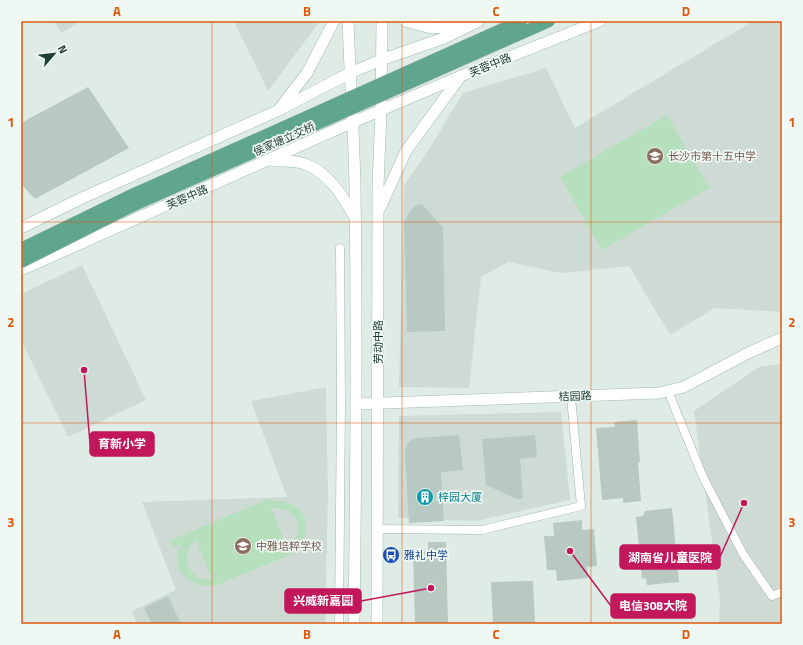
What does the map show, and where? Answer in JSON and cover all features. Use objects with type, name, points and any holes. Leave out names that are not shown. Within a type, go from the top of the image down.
[{"type":"main road","points":[[277,111],[307,73],[334,21]]},
{"type":"main road","name":"劳动中路","points":[[348,21],[353,122],[355,217],[356,404],[354,624]]},
{"type":"main road","name":"劳动中路","points":[[377,624],[378,213],[382,110],[382,21]]},
{"type":"main road","points":[[405,21],[431,28],[466,27]]},
{"type":"main road","points":[[21,228],[82,198],[277,111],[350,73],[381,60],[444,38],[479,21]]},
{"type":"main road","name":"侯家塘立交桥","points":[[21,249],[130,196],[521,21]]},
{"type":"main road","name":"侯家塘立交桥","points":[[21,262],[134,205],[548,21]]},
{"type":"main road","name":"芙蓉中路","points":[[21,270],[269,161],[353,122],[461,76],[600,21]]},
{"type":"main road","points":[[378,213],[406,151],[461,76]]},
{"type":"main road","points":[[269,161],[290,161],[306,164],[326,176],[341,192],[355,217]]},
{"type":"main road","name":"桔园路","points":[[356,404],[659,394],[684,387],[748,353],[782,338]]},
{"type":"street","points":[[340,248],[340,624]]},
{"type":"street","points":[[668,391],[703,477],[743,554],[772,596],[782,592]]},
{"type":"street","points":[[378,529],[482,530],[581,506],[571,397]]},
{"type":"shaded area","points":[[54,21],[82,21],[61,33]]},
{"type":"shaded area","points":[[234,21],[320,21],[268,91]]},
{"type":"shaded area","name":"长沙市第十五中学","points":[[753,21],[782,21],[782,312],[715,308],[670,335],[629,266],[561,273],[508,262],[481,277],[469,388],[399,387],[404,185],[428,151],[463,93],[546,68],[575,128]]},
{"type":"shaded area","points":[[82,265],[146,400],[68,437],[21,340],[21,294]]},
{"type":"shaded area","points":[[782,364],[782,624],[719,624],[720,599],[694,411],[759,367]]},
{"type":"shaded area","name":"中雅培粹学校","points":[[326,387],[328,495],[325,624],[137,624],[132,611],[176,590],[142,502],[287,497],[251,401]]},
{"type":"shaded area","points":[[561,412],[570,500],[476,521],[398,518],[399,416]]},
{"type":"green space","points":[[667,115],[709,188],[602,250],[560,177]]},
{"type":"green space","points":[[266,500],[281,501],[296,507],[301,512],[306,523],[305,537],[294,553],[214,586],[199,585],[182,574],[179,568],[178,553],[182,544],[174,547],[171,540]],"holes":[[[271,508],[281,508],[288,511],[297,521],[297,535],[294,542],[288,549]],[[196,540],[212,579],[197,577],[189,566],[187,559],[188,552]]]},
{"type":"building","points":[[88,87],[129,148],[35,199],[21,184],[21,123]]},
{"type":"building","points":[[422,204],[443,228],[445,331],[407,332],[404,223],[409,213],[415,206]]},
{"type":"building","points":[[637,420],[641,501],[623,503],[623,498],[602,500],[596,428],[615,427],[614,422]]},
{"type":"building","name":"梓园大厦","points":[[459,435],[463,470],[441,472],[444,521],[409,523],[405,454],[406,446],[410,441],[416,438]]},
{"type":"building","points":[[535,435],[537,457],[520,459],[523,498],[517,499],[486,485],[482,439]]},
{"type":"building","points":[[672,508],[679,582],[647,585],[646,578],[642,579],[636,517],[643,516],[645,511]]},
{"type":"building","points":[[582,520],[582,530],[594,529],[597,566],[587,567],[588,578],[557,581],[556,570],[547,570],[544,536],[554,536],[553,523]]},
{"type":"building","points":[[428,542],[446,542],[448,624],[415,624],[413,552],[428,551]]},
{"type":"building","points":[[533,581],[535,624],[493,624],[491,582]]},
{"type":"building","points":[[168,596],[181,624],[152,624],[144,608]]},
{"type":"place","name":"长沙市第十五中学","points":[[655,156]]},
{"type":"place","name":"育新小学","points":[[84,370]]},
{"type":"place","name":"梓园大厦","points":[[425,497]]},
{"type":"place","name":"湖南省儿童医院","points":[[744,503]]},
{"type":"place","name":"中雅培粹学校","points":[[243,546]]},
{"type":"place","name":"电信308大院","points":[[570,551]]},
{"type":"place","name":"雅礼中学","points":[[391,555]]},
{"type":"place","name":"兴威新嘉园","points":[[431,588]]}]
